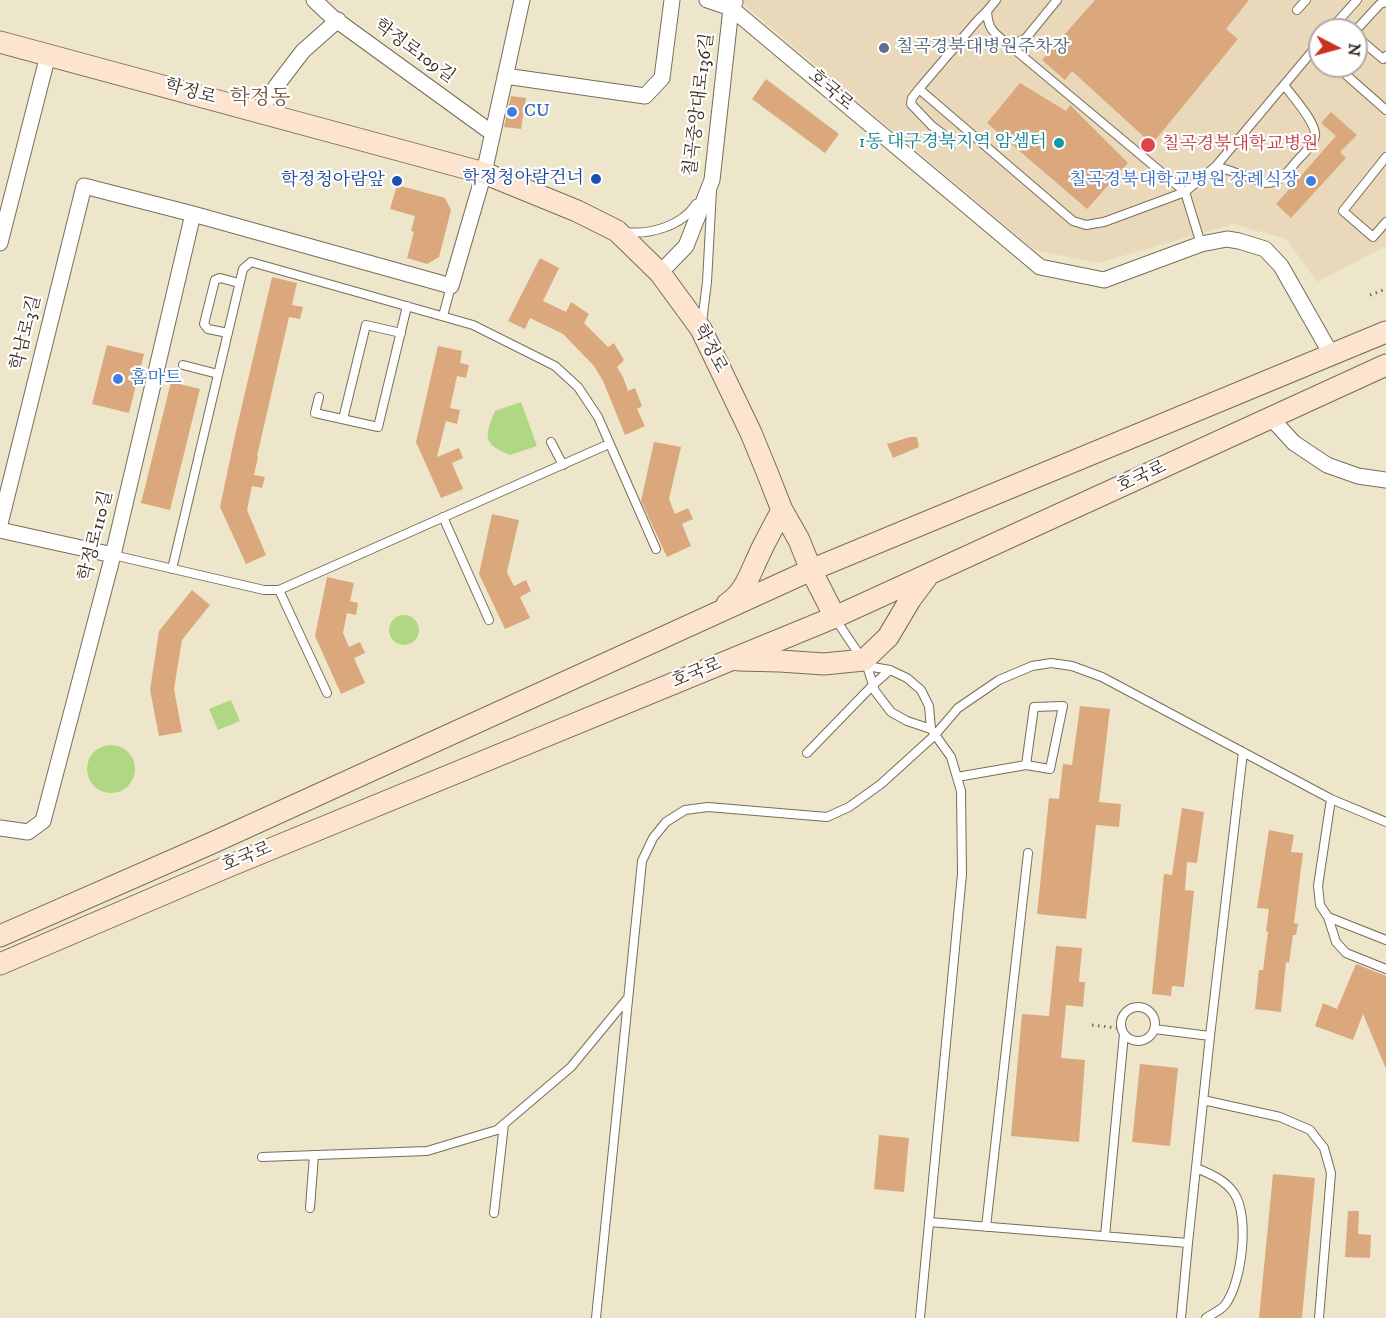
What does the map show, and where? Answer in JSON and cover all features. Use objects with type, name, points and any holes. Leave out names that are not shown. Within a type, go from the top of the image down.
[{"type":"main road","name":"학정로","points":[[0,42],[484,173],[577,211],[617,231],[660,273],[701,329],[751,433],[782,510],[799,540],[811,570],[835,617]]},
{"type":"main road","name":"호국로","points":[[0,936],[212,843],[811,570],[1386,332]]},
{"type":"main road","name":"호국로","points":[[0,964],[233,864],[835,617],[1386,365]]},
{"type":"main road","points":[[703,621],[734,599],[749,580],[757,558],[782,510]]},
{"type":"main road","points":[[730,660],[824,664],[866,663],[888,637],[929,574]]},
{"type":"street","name":"학정로109길","points":[[314,0],[338,21],[492,133]]},
{"type":"street","points":[[193,214],[451,286],[484,173],[522,0]]},
{"type":"street","points":[[505,76],[645,96],[662,78],[672,0]]},
{"type":"street","points":[[707,0],[734,4]]},
{"type":"street","name":"칠곡중앙대로136길","points":[[660,273],[686,246],[712,180],[734,4]]},
{"type":"street","name":"호국로","points":[[734,4],[1040,267],[1104,280],[1200,244],[1227,239],[1239,241],[1265,249],[1281,266],[1331,354]]},
{"type":"street","points":[[259,112],[303,51],[338,21]]},
{"type":"street","points":[[0,243],[48,55]]},
{"type":"street","name":"학남로3길","points":[[0,524],[84,186],[193,214]]},
{"type":"street","name":"학정로110길","points":[[0,828],[27,832],[42,821],[112,555],[193,214]]},
{"type":"street","points":[[1271,418],[1294,443],[1327,465],[1358,476],[1386,480]]},
{"type":"street","points":[[0,530],[112,555]]},
{"type":"lane","points":[[952,141],[932,126],[911,104],[912,98],[996,0]]},
{"type":"lane","points":[[1008,44],[1014,44],[1026,38],[1057,0]]},
{"type":"lane","points":[[1297,10],[1306,0]]},
{"type":"lane","points":[[1340,18],[1356,0]]},
{"type":"lane","points":[[1367,18],[1380,4],[1386,2]]},
{"type":"lane","points":[[987,11],[987,19],[994,34],[1185,192],[1200,244]]},
{"type":"lane","points":[[1368,46],[1383,59],[1386,56]]},
{"type":"lane","points":[[919,89],[1074,220],[1086,225],[1104,222],[1185,192],[1216,166],[1308,58]]},
{"type":"lane","points":[[1350,78],[1386,110]]},
{"type":"lane","points":[[1216,166],[1266,183],[1274,183],[1283,177],[1315,136],[1313,125],[1284,85]]},
{"type":"lane","points":[[1386,157],[1343,211],[1373,237],[1386,222]]},
{"type":"lane","points":[[617,231],[638,234],[667,227],[692,211],[712,180]]},
{"type":"lane","points":[[701,329],[708,282],[712,180]]},
{"type":"lane","points":[[172,569],[239,283],[243,269],[251,262],[473,325],[555,366],[578,387],[598,417],[656,549]]},
{"type":"lane","points":[[228,333],[208,329],[204,324],[215,280],[220,278],[239,283]]},
{"type":"lane","points":[[443,316],[451,286]]},
{"type":"lane","points":[[319,397],[315,413],[378,427],[407,306]]},
{"type":"lane","points":[[344,420],[366,325],[401,333]]},
{"type":"lane","points":[[183,365],[218,374]]},
{"type":"lane","points":[[551,442],[563,465]]},
{"type":"lane","points":[[112,555],[264,590],[279,590],[609,444]]},
{"type":"lane","points":[[444,518],[489,620]]},
{"type":"lane","points":[[279,590],[327,693]]},
{"type":"lane","points":[[835,617],[866,663],[875,691],[891,712],[907,722],[933,732]]},
{"type":"lane","points":[[866,663],[908,678],[921,690],[929,706],[933,732],[951,757],[961,790],[962,874],[920,1318]]},
{"type":"lane","points":[[596,1318],[642,861],[653,838],[666,822],[685,810],[708,807],[827,817],[849,807],[881,784],[957,708],[999,680],[1032,666],[1051,663],[1072,666],[1102,676],[1331,799],[1386,822]]},
{"type":"lane","points":[[807,753],[890,670]]},
{"type":"lane","points":[[957,777],[1026,765],[1050,769],[1063,706],[1034,708],[1026,765]]},
{"type":"lane","points":[[1181,1318],[1210,1036],[1243,752]]},
{"type":"lane","points":[[1331,799],[1318,886],[1320,905],[1329,917],[1336,942],[1346,953],[1386,969]]},
{"type":"lane","points":[[986,1227],[1028,853]]},
{"type":"lane","points":[[1329,917],[1386,940]]},
{"type":"lane","points":[[262,1157],[427,1151],[497,1130],[571,1067],[628,998]]},
{"type":"lane","points":[[1105,1236],[1123,1031],[1122,1017],[1130,1009],[1136,1007],[1147,1010],[1154,1018],[1154,1029],[1148,1038],[1138,1041],[1127,1038],[1123,1031]]},
{"type":"lane","points":[[1154,1029],[1210,1036]]},
{"type":"lane","points":[[1203,1100],[1280,1117],[1310,1130],[1324,1148],[1331,1173],[1319,1318]]},
{"type":"lane","points":[[494,1213],[504,1124]]},
{"type":"lane","points":[[310,1208],[314,1155]]},
{"type":"lane","points":[[1196,1168],[1217,1176],[1235,1193],[1241,1212],[1243,1233],[1241,1259],[1235,1287],[1225,1306],[1206,1318]]},
{"type":"lane","points":[[929,1222],[1188,1243]]},
{"type":"path","points":[[1370,295],[1386,289]]},
{"type":"path","points":[[1092,1025],[1123,1031]]},
{"type":"shaded area","name":"칠곡경북대학교병원","points":[[738,0],[1386,0],[1386,246],[1317,282],[1286,239],[1233,224],[1098,263],[1034,250]]},
{"type":"green space","points":[[521,402],[537,446],[510,455],[490,443],[489,427],[495,411]]},
{"type":"green space","points":[[404,615],[415,619],[419,630],[415,641],[404,645],[393,641],[389,630],[393,619]]},
{"type":"green space","points":[[231,700],[240,721],[218,730],[209,709]]},
{"type":"green space","points":[[106,745],[116,745],[128,752],[135,764],[135,774],[128,786],[116,793],[106,793],[91,782],[87,774],[87,764],[98,749]]},
{"type":"building","points":[[1095,0],[1249,0],[1226,29],[1238,39],[1152,144],[1072,71],[1065,80],[1042,60]]},
{"type":"building","points":[[766,79],[839,134],[825,153],[752,99]]},
{"type":"building","name":"1동 대구경북지역 암셈터","points":[[1020,83],[1066,111],[1070,105],[1128,163],[1087,209],[987,123]]},
{"type":"building","name":"CU","points":[[511,96],[526,98],[521,129],[504,127]]},
{"type":"building","name":"칠곡경북대학교병원 장례식장","points":[[1331,112],[1357,135],[1340,152],[1346,158],[1291,218],[1276,204],[1336,136],[1321,123]]},
{"type":"building","points":[[397,185],[445,198],[451,210],[439,257],[427,264],[407,258],[414,232],[411,231],[415,216],[390,209]]},
{"type":"building","points":[[540,258],[559,268],[543,301],[566,312],[571,302],[589,314],[584,323],[608,347],[614,343],[624,360],[617,367],[628,391],[635,388],[642,406],[637,409],[645,426],[625,435],[603,381],[594,366],[563,334],[530,318],[525,329],[508,321]]},
{"type":"building","points":[[272,277],[297,283],[292,305],[303,307],[300,319],[289,317],[254,475],[265,477],[262,488],[252,486],[247,510],[266,555],[246,564],[220,507]]},
{"type":"building","name":"홈마트","points":[[107,345],[144,354],[129,413],[92,404]]},
{"type":"building","points":[[438,346],[462,351],[460,363],[469,365],[466,378],[457,376],[450,408],[460,410],[457,424],[446,421],[437,457],[459,448],[463,458],[452,463],[463,489],[441,498],[416,442]]},
{"type":"building","points":[[171,382],[200,389],[170,510],[141,503]]},
{"type":"building","points":[[917,437],[919,447],[893,458],[887,444]]},
{"type":"building","points":[[654,442],[681,447],[669,499],[675,514],[688,508],[693,519],[682,524],[691,546],[667,557],[641,501]]},
{"type":"building","points":[[492,514],[519,520],[507,572],[514,586],[526,580],[531,591],[520,597],[530,618],[505,629],[479,574]]},
{"type":"building","points":[[327,577],[354,583],[350,601],[358,603],[356,615],[347,613],[343,633],[349,647],[360,642],[365,653],[354,658],[365,683],[341,694],[315,636]]},
{"type":"building","points":[[192,590],[210,605],[182,640],[174,689],[182,732],[159,736],[150,690],[159,631]]},
{"type":"building","points":[[1080,706],[1110,709],[1099,802],[1121,804],[1119,827],[1096,825],[1086,919],[1037,914],[1049,798],[1059,799],[1063,764],[1072,765]]},
{"type":"building","points":[[1182,808],[1204,812],[1197,863],[1187,862],[1185,890],[1194,891],[1184,987],[1172,986],[1171,996],[1152,994],[1164,874],[1172,875]]},
{"type":"building","points":[[1269,830],[1294,835],[1291,852],[1303,853],[1294,923],[1298,924],[1296,935],[1293,935],[1289,963],[1286,962],[1281,1012],[1255,1009],[1259,970],[1263,970],[1268,932],[1266,931],[1269,909],[1257,908]]},
{"type":"building","points":[[1056,946],[1082,948],[1079,982],[1085,982],[1083,1007],[1066,1005],[1061,1058],[1085,1060],[1079,1142],[1011,1136],[1022,1014],[1049,1016]]},
{"type":"building","points":[[1356,964],[1386,976],[1386,1069],[1363,1014],[1353,1040],[1315,1026],[1323,1003],[1337,1009]]},
{"type":"building","points":[[1140,1064],[1178,1068],[1170,1146],[1132,1142]]},
{"type":"building","points":[[879,1135],[909,1138],[904,1192],[874,1189]]},
{"type":"building","points":[[1273,1174],[1315,1178],[1302,1318],[1259,1318]]},
{"type":"building","points":[[1348,1211],[1359,1211],[1358,1234],[1371,1235],[1370,1258],[1345,1257]]},
{"type":"place","name":"칠곡경북대병원주차장","points":[[884,48]]},
{"type":"place","name":"CU","points":[[512,112]]},
{"type":"place","name":"1동 대구경북지역 암셈터","points":[[1059,143]]},
{"type":"place","name":"칠곡경북대학교병원","points":[[1148,145]]},
{"type":"place","name":"학정청아람건너","points":[[596,179]]},
{"type":"place","name":"학정청아람앞","points":[[397,181]]},
{"type":"place","name":"칠곡경북대학교병원 장례식장","points":[[1311,181]]},
{"type":"place","name":"홈마트","points":[[118,379]]},
{"type":"district","name":"학정동","points":[[260,100]]}]
